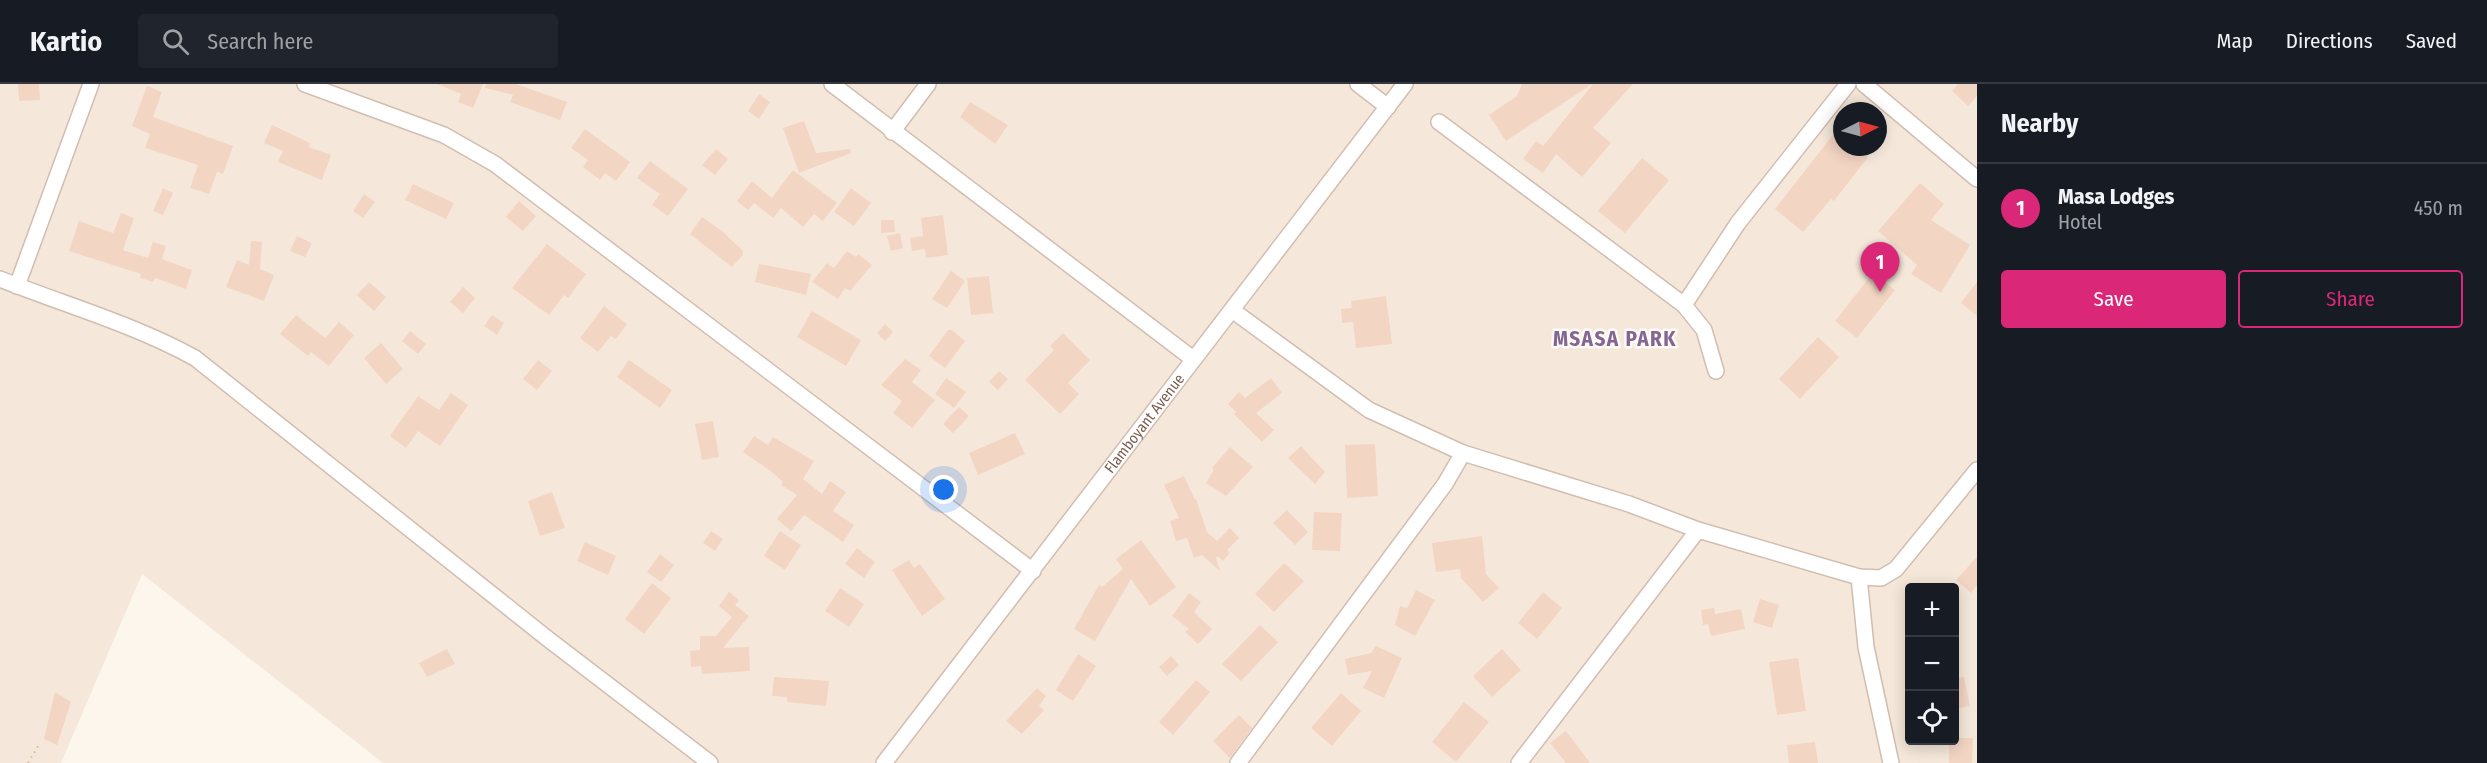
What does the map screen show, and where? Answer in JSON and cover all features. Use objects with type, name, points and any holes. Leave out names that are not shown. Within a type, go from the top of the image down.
[{"type":"street","points":[[17,286],[92,84]]},
{"type":"street","points":[[305,84],[444,135],[495,164],[1033,571]]},
{"type":"street","points":[[832,84],[892,132],[1193,359]]},
{"type":"street","points":[[892,132],[928,84]]},
{"type":"street","points":[[1358,84],[1388,107]]},
{"type":"street","name":"Flamboyant Avenue","points":[[884,763],[1405,84]]},
{"type":"street","points":[[1684,305],[1738,223],[1848,84]]},
{"type":"street","points":[[1864,84],[1977,179]]},
{"type":"street","points":[[1439,122],[1684,305],[1704,330],[1716,371]]},
{"type":"street","points":[[0,279],[117,322],[169,344],[195,358],[548,639],[710,763]]},
{"type":"street","points":[[1232,310],[1369,410],[1463,453],[1629,504],[1698,530],[1859,577],[1881,578],[1896,569],[1977,470]]},
{"type":"street","points":[[1238,763],[1445,484],[1463,453]]},
{"type":"street","points":[[1519,763],[1698,530]]},
{"type":"street","points":[[1859,577],[1866,647],[1891,763]]},
{"type":"path","points":[[28,763],[40,743]]},
{"type":"shaded area","points":[[0,84],[1977,84],[1977,763],[383,763],[142,574],[61,763],[0,763]]},
{"type":"building","points":[[18,84],[39,84],[40,100],[19,101]]},
{"type":"building","points":[[437,84],[483,84],[473,108],[458,102],[461,94]]},
{"type":"building","points":[[486,84],[516,84],[567,102],[560,120],[510,102],[513,95],[485,88]]},
{"type":"building","points":[[1522,84],[1592,84],[1506,141],[1489,115],[1517,96]]},
{"type":"building","points":[[1593,84],[1633,84],[1593,128],[1611,143],[1582,177],[1556,154],[1543,173],[1523,159],[1536,141],[1543,146]]},
{"type":"building","points":[[1958,84],[1977,84],[1977,96],[1968,106],[1952,91]]},
{"type":"building","points":[[147,86],[162,92],[153,117],[233,146],[223,174],[217,172],[209,194],[190,188],[198,165],[145,148],[150,134],[132,126]]},
{"type":"building","points":[[759,94],[770,102],[759,119],[748,111]]},
{"type":"building","points":[[970,102],[1008,125],[995,144],[960,117]]},
{"type":"building","points":[[804,121],[816,153],[850,149],[851,153],[799,173],[783,128]]},
{"type":"building","points":[[272,125],[310,143],[309,147],[331,155],[322,180],[278,162],[283,151],[264,143]]},
{"type":"building","points":[[585,129],[630,162],[616,181],[605,173],[600,180],[583,167],[588,160],[571,148]]},
{"type":"building","points":[[1833,135],[1833,156],[1868,157],[1834,201],[1831,199],[1803,232],[1775,209]]},
{"type":"building","points":[[716,149],[728,159],[715,175],[702,165]]},
{"type":"building","points":[[1642,158],[1669,180],[1625,233],[1598,211]]},
{"type":"building","points":[[650,161],[688,189],[668,216],[652,205],[660,194],[637,178]]},
{"type":"building","points":[[793,170],[837,203],[823,221],[814,214],[803,227],[781,208],[773,218],[754,203],[748,210],[737,201],[752,181],[772,198]]},
{"type":"building","points":[[1920,183],[1944,204],[1931,220],[1970,245],[1941,293],[1911,274],[1917,265],[1878,231]]},
{"type":"building","points":[[413,184],[454,203],[446,219],[405,200]]},
{"type":"building","points":[[163,188],[173,193],[163,215],[153,211]]},
{"type":"building","points":[[851,188],[871,203],[854,226],[834,212]]},
{"type":"building","points":[[364,194],[375,202],[363,218],[353,211]]},
{"type":"building","points":[[519,201],[536,216],[523,231],[506,217]]},
{"type":"building","points":[[121,213],[134,218],[123,250],[148,258],[153,242],[166,246],[162,259],[192,270],[186,289],[155,278],[153,282],[140,278],[141,274],[69,251],[79,221],[113,233]]},
{"type":"building","points":[[943,215],[948,255],[926,258],[925,249],[912,251],[910,238],[923,236],[921,218]]},
{"type":"building","points":[[702,217],[722,231],[743,251],[743,255],[732,267],[690,234]]},
{"type":"building","points":[[881,220],[894,220],[895,232],[881,233]]},
{"type":"building","points":[[900,233],[903,248],[891,251],[887,236]]},
{"type":"building","points":[[297,236],[312,243],[305,257],[290,251]]},
{"type":"building","points":[[251,241],[262,242],[260,269],[274,275],[264,301],[226,287],[237,260],[249,265]]},
{"type":"building","points":[[547,244],[586,274],[568,298],[564,295],[549,315],[512,288]]},
{"type":"building","points":[[847,251],[856,257],[858,254],[872,265],[850,291],[845,288],[838,299],[812,282],[827,263],[834,268]]},
{"type":"building","points":[[759,264],[811,274],[806,295],[755,282]]},
{"type":"building","points":[[951,271],[965,281],[947,308],[932,299]]},
{"type":"building","points":[[1873,273],[1895,290],[1857,338],[1835,321]]},
{"type":"building","points":[[989,276],[993,313],[971,315],[967,278]]},
{"type":"building","points":[[369,282],[386,297],[374,311],[357,295]]},
{"type":"building","points":[[1977,282],[1977,316],[1961,303]]},
{"type":"building","points":[[463,287],[475,298],[463,313],[450,302]]},
{"type":"building","points":[[1386,296],[1392,344],[1356,348],[1353,322],[1342,323],[1341,309],[1352,308],[1351,301]]},
{"type":"building","points":[[604,306],[627,324],[616,339],[611,336],[598,352],[580,338]]},
{"type":"building","points":[[812,311],[861,340],[846,366],[797,337]]},
{"type":"building","points":[[296,315],[325,338],[339,322],[354,335],[329,366],[311,352],[308,356],[280,334]]},
{"type":"building","points":[[492,315],[504,323],[497,335],[484,326]]},
{"type":"building","points":[[885,324],[893,332],[885,341],[877,333]]},
{"type":"building","points":[[948,330],[952,330],[965,341],[945,368],[929,356]]},
{"type":"building","points":[[410,331],[426,344],[418,354],[402,341]]},
{"type":"building","points":[[1063,333],[1090,360],[1068,383],[1079,394],[1060,414],[1025,380],[1054,350],[1050,346]]},
{"type":"building","points":[[1818,337],[1839,357],[1800,399],[1779,379]]},
{"type":"building","points":[[381,343],[403,369],[386,384],[364,358]]},
{"type":"building","points":[[905,359],[921,370],[912,382],[935,400],[912,428],[893,413],[902,401],[881,385]]},
{"type":"building","points":[[538,360],[552,371],[537,390],[523,379]]},
{"type":"building","points":[[629,360],[672,390],[660,408],[617,377]]},
{"type":"building","points":[[999,371],[1008,379],[998,390],[989,382]]},
{"type":"building","points":[[946,378],[966,392],[954,408],[935,394]]},
{"type":"building","points":[[1271,378],[1282,393],[1256,413],[1274,430],[1262,442],[1234,414],[1236,412],[1228,404],[1239,392],[1245,398]]},
{"type":"building","points":[[451,393],[468,405],[440,446],[418,431],[406,448],[390,436],[418,396],[439,410]]},
{"type":"building","points":[[959,407],[969,416],[953,433],[943,424]]},
{"type":"building","points":[[713,421],[719,457],[702,460],[695,424]]},
{"type":"building","points":[[1015,433],[1025,454],[978,475],[969,453]]},
{"type":"building","points":[[754,436],[768,445],[773,437],[814,461],[803,479],[822,494],[830,481],[846,492],[833,511],[854,525],[843,542],[804,515],[791,531],[777,519],[797,495],[781,485],[783,482],[772,472],[743,452]]},
{"type":"building","points":[[1375,444],[1378,496],[1347,498],[1345,445]]},
{"type":"building","points":[[1301,446],[1325,472],[1315,484],[1288,458]]},
{"type":"building","points":[[1230,447],[1253,467],[1226,496],[1206,483],[1214,470],[1212,468]]},
{"type":"building","points":[[1184,476],[1196,499],[1207,532],[1217,541],[1230,528],[1239,538],[1227,550],[1230,553],[1223,561],[1218,556],[1216,558],[1220,571],[1202,555],[1194,558],[1187,538],[1176,541],[1170,521],[1179,518],[1164,485]]},
{"type":"building","points":[[552,492],[565,528],[540,536],[528,501]]},
{"type":"building","points":[[1287,510],[1308,532],[1295,545],[1273,523]]},
{"type":"building","points":[[1314,512],[1342,513],[1340,551],[1312,550]]},
{"type":"building","points":[[711,531],[723,539],[715,551],[703,543]]},
{"type":"building","points":[[780,531],[801,545],[785,570],[764,556]]},
{"type":"building","points":[[1482,536],[1486,574],[1499,588],[1483,602],[1461,578],[1460,569],[1436,572],[1432,543]]},
{"type":"building","points":[[1141,540],[1176,587],[1150,606],[1131,579],[1095,641],[1074,629],[1099,585],[1102,587],[1123,569],[1116,559]]},
{"type":"building","points":[[585,542],[616,556],[608,575],[577,561]]},
{"type":"building","points":[[857,548],[875,562],[864,578],[845,564]]},
{"type":"building","points":[[660,554],[674,565],[661,582],[647,572]]},
{"type":"building","points":[[1977,557],[1977,585],[1971,593],[1956,580]]},
{"type":"building","points":[[909,560],[914,568],[920,564],[945,599],[922,616],[892,570]]},
{"type":"building","points":[[1284,563],[1304,581],[1274,612],[1255,594]]},
{"type":"building","points":[[652,583],[671,598],[644,634],[625,619]]},
{"type":"building","points":[[840,588],[864,604],[849,627],[825,611]]},
{"type":"building","points":[[1416,590],[1435,600],[1415,636],[1395,625],[1400,606],[1407,608]]},
{"type":"building","points":[[729,592],[739,600],[735,605],[749,616],[723,648],[749,647],[750,671],[702,674],[701,666],[691,667],[690,651],[700,650],[700,636],[716,636],[732,617],[719,606]]},
{"type":"building","points":[[1543,592],[1562,608],[1537,639],[1518,623]]},
{"type":"building","points":[[1189,593],[1201,602],[1194,612],[1212,629],[1198,644],[1185,632],[1189,629],[1172,616]]},
{"type":"building","points":[[1760,599],[1779,605],[1772,628],[1753,622]]},
{"type":"building","points":[[1714,608],[1715,614],[1741,609],[1745,629],[1711,636],[1708,624],[1703,625],[1701,610]]},
{"type":"building","points":[[1260,625],[1278,642],[1241,681],[1222,664]]},
{"type":"building","points":[[1376,646],[1402,658],[1384,698],[1363,688],[1372,671],[1348,675],[1345,659],[1371,653]]},
{"type":"building","points":[[447,649],[455,664],[427,677],[419,663]]},
{"type":"building","points":[[1502,649],[1521,670],[1492,697],[1473,676]]},
{"type":"building","points":[[1078,654],[1096,666],[1073,701],[1056,690]]},
{"type":"building","points":[[1171,656],[1179,665],[1167,676],[1159,667]]},
{"type":"building","points":[[1798,658],[1806,711],[1777,715],[1769,662]]},
{"type":"building","points":[[774,677],[829,681],[826,706],[787,702],[787,697],[772,696]]},
{"type":"building","points":[[1964,677],[1970,706],[1959,708],[1959,678]]},
{"type":"building","points":[[1196,680],[1210,692],[1173,735],[1159,722]]},
{"type":"building","points":[[1037,688],[1046,696],[1039,706],[1044,710],[1022,734],[1006,721]]},
{"type":"building","points":[[55,692],[71,702],[57,745],[44,739]]},
{"type":"building","points":[[1341,693],[1361,711],[1332,746],[1311,728]]},
{"type":"building","points":[[1464,702],[1489,722],[1456,762],[1432,742]]},
{"type":"building","points":[[1239,715],[1252,728],[1230,758],[1213,741]]},
{"type":"building","points":[[1566,731],[1590,763],[1566,763],[1550,743]]},
{"type":"building","points":[[1959,738],[1973,738],[1972,763],[1949,763],[1949,745],[1959,745]]},
{"type":"building","points":[[1815,742],[1818,763],[1789,763],[1787,745]]},
{"type":"place","name":"Masa Lodges","points":[[1880,292]]},
{"type":"district","name":"MSASA PARK","points":[[1615,339]]}]
